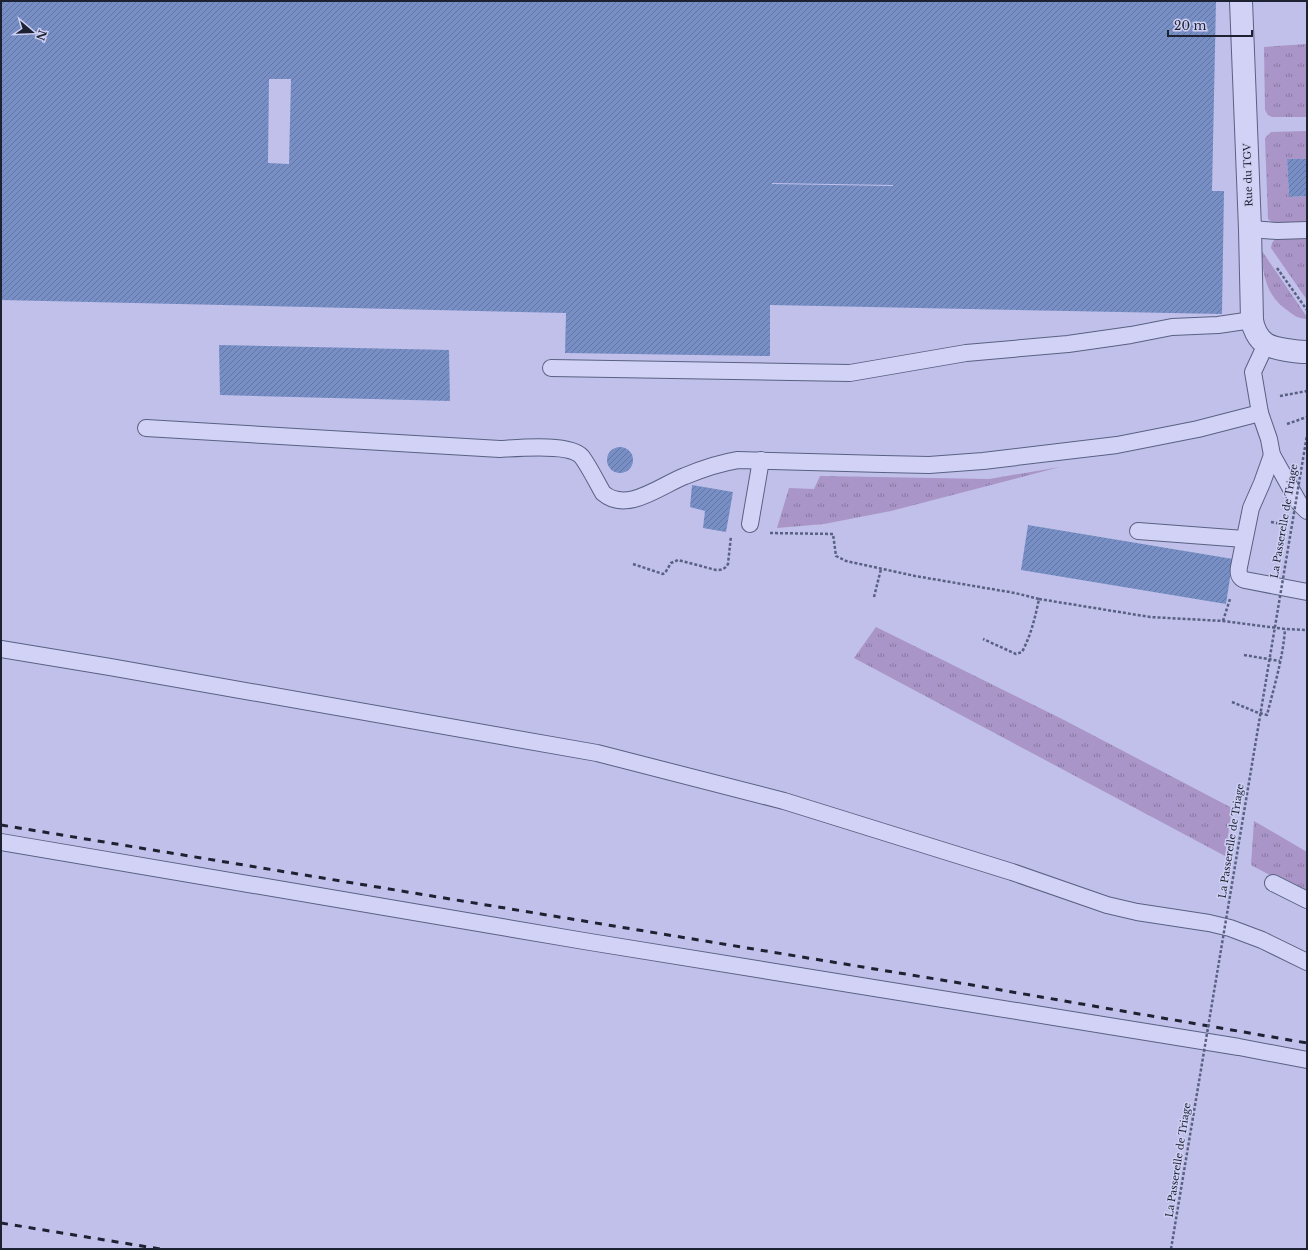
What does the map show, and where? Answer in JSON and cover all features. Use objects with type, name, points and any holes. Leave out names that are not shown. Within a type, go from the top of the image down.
[{"type":"street","name":"Rue du TGV","points":[[1241,1],[1252,320],[1254,330],[1266,344]]},
{"type":"street","points":[[1266,344],[1294,352],[1307,352]]},
{"type":"lane","points":[[1250,229],[1277,231],[1307,230]]},
{"type":"lane","points":[[551,368],[850,373],[966,353],[1068,344],[1131,335],[1172,327],[1218,326],[1252,320]]},
{"type":"lane","points":[[1266,344],[1253,372],[1259,406],[1269,439],[1272,455],[1298,503],[1300,513]]},
{"type":"lane","points":[[146,428],[500,449],[568,449],[582,456],[603,493],[608,497],[620,500],[630,500],[643,496],[684,476],[717,464],[738,460],[929,465],[983,461],[1117,445],[1198,429],[1259,406]]},
{"type":"lane","points":[[1272,455],[1251,508],[1238,571],[1242,579],[1307,592]]},
{"type":"lane","points":[[750,524],[761,460]]},
{"type":"lane","points":[[1138,531],[1244,539]]},
{"type":"lane","points":[[1,649],[597,753],[784,801],[1012,872],[1107,905],[1137,912],[1209,923],[1230,928],[1262,940],[1307,962]]},
{"type":"lane","points":[[1,842],[590,942],[1239,1047],[1307,1060]]},
{"type":"lane","points":[[1274,883],[1307,900]]},
{"type":"path","points":[[1259,406],[1307,391]]},
{"type":"path","name":"La Passerelle de Triage","points":[[1171,1249],[1300,513],[1307,435]]},
{"type":"path","points":[[1287,514],[1300,513]]},
{"type":"path","points":[[1266,522],[1298,527]]},
{"type":"path","points":[[633,564],[663,574],[671,563],[678,560],[721,570],[728,564],[731,538],[736,532]]},
{"type":"path","points":[[769,532],[833,534],[836,556],[846,561],[954,583],[1016,592],[1039,599],[1150,617],[1223,621],[1307,630]]},
{"type":"path","points":[[874,597],[881,569]]},
{"type":"path","points":[[983,639],[1016,654],[1022,652],[1028,642],[1039,599]]},
{"type":"path","points":[[1232,702],[1267,715],[1280,661],[1285,628]]},
{"type":"path","points":[[1244,655],[1280,661]]},
{"type":"green space","points":[[1307,44],[1307,117],[1272,117],[1268,115],[1265,110],[1264,47]]},
{"type":"green space","points":[[1307,131],[1307,159],[1287,160],[1289,197],[1307,196],[1307,224],[1276,225],[1268,219],[1265,138],[1271,132]]},
{"type":"green space","points":[[1307,237],[1307,300],[1271,248],[1275,239]]},
{"type":"green space","points":[[1262,251],[1307,319],[1294,315],[1280,305],[1270,292],[1263,268]]},
{"type":"green space","points":[[1060,467],[891,511],[824,524],[777,528],[789,488],[814,489],[820,476],[989,479]]},
{"type":"green space","points":[[876,627],[1064,720],[1232,808],[1225,856],[854,658]]},
{"type":"green space","points":[[1254,821],[1307,852],[1307,895],[1251,865]]},
{"type":"building","points":[[1,1],[1216,1],[1212,191],[1224,191],[1222,314],[770,305],[770,356],[565,353],[566,313],[1,300]],"holes":[[[269,79],[291,79],[289,164],[268,163]],[[772,184],[893,185],[893,186]]]},
{"type":"building","points":[[1287,159],[1307,159],[1307,196],[1289,197]]},
{"type":"building","points":[[219,345],[449,350],[450,401],[220,395]]},
{"type":"building","points":[[620,447],[629,451],[633,460],[629,469],[620,473],[611,469],[607,460],[611,451]]},
{"type":"building","points":[[692,485],[733,492],[726,532],[703,528],[705,511],[690,507]]},
{"type":"building","points":[[1028,525],[1233,559],[1226,604],[1021,570]]},
{"type":"railway","points":[[1,825],[972,985],[1307,1043]]},
{"type":"railway","points":[[1,1223],[160,1249]]}]
